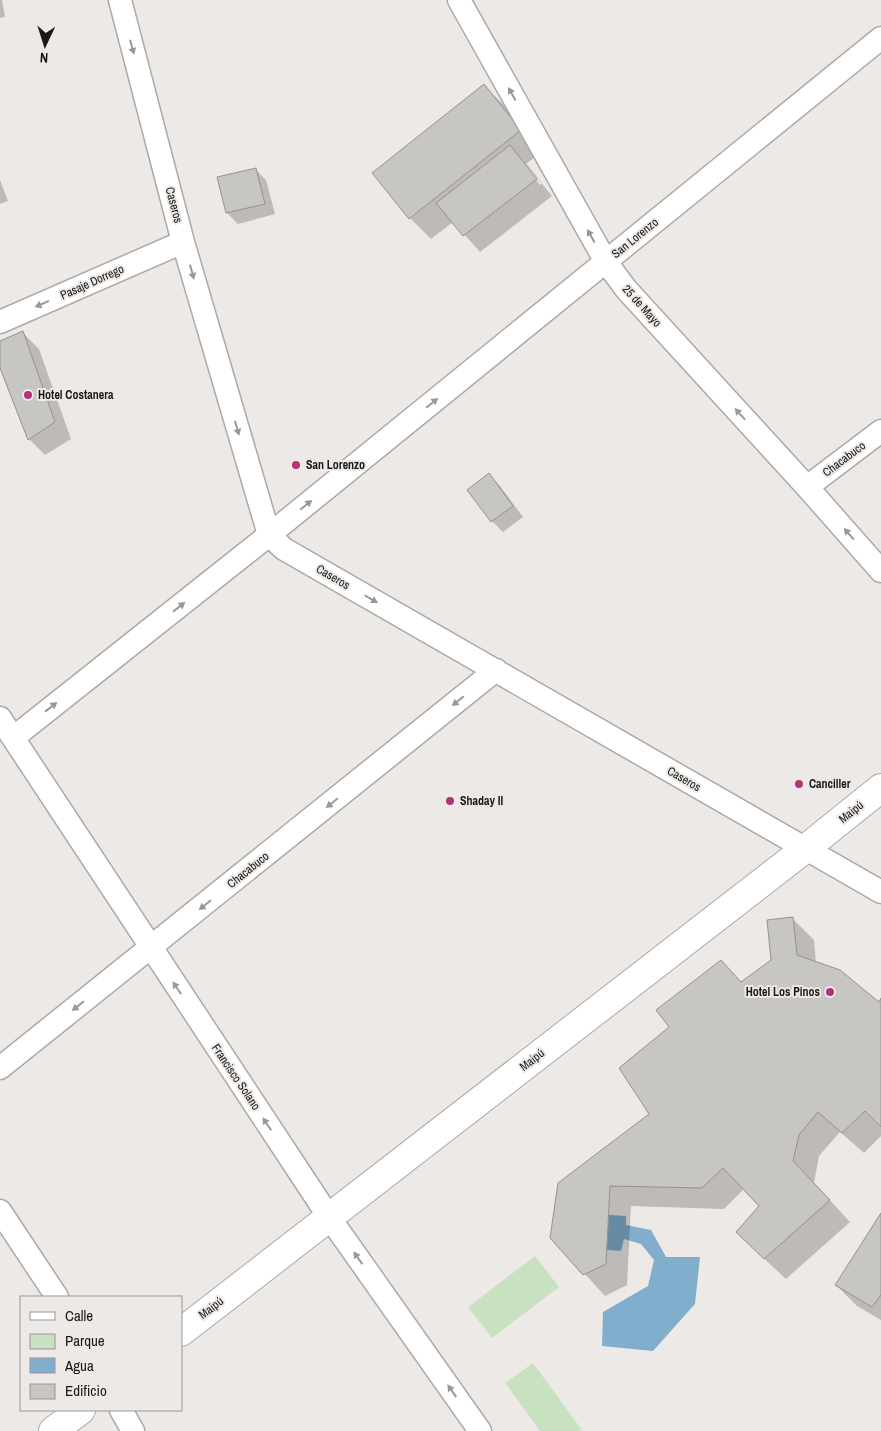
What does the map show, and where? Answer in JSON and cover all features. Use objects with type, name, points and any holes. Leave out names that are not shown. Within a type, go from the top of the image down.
[{"type":"main road","name":"Maipú","points":[[182,1331],[805,849],[881,788]]},
{"type":"main road","points":[[53,1431],[80,1411]]},
{"type":"street","name":"Caseros","points":[[120,0],[183,242],[269,536],[284,549],[881,892]]},
{"type":"street","name":"25 de Mayo","points":[[459,0],[606,262],[626,289],[881,571]]},
{"type":"street","name":"San Lorenzo","points":[[13,738],[269,536],[881,38]]},
{"type":"street","name":"Pasaje Dorrego","points":[[0,322],[183,242]]},
{"type":"street","name":"Chacabuco","points":[[807,487],[881,432]]},
{"type":"street","name":"Chacabuco","points":[[0,1068],[496,670]]},
{"type":"street","name":"Francisco Solano","points":[[0,718],[329,1217],[480,1431]]},
{"type":"street","points":[[0,1211],[56,1296]]},
{"type":"street","points":[[122,1411],[133,1431]]},
{"type":"green space","points":[[535,1256],[559,1287],[492,1338],[468,1307]]},
{"type":"green space","points":[[533,1363],[582,1430],[540,1431],[505,1383]]},
{"type":"water","points":[[579,1213],[626,1216],[626,1225],[651,1230],[666,1257],[700,1257],[695,1304],[653,1351],[602,1346],[603,1312],[648,1286],[654,1260],[641,1244],[624,1239],[621,1251],[576,1247]]},
{"type":"building","points":[[484,84],[521,130],[409,219],[372,173]]},
{"type":"building","points":[[510,145],[537,179],[463,236],[436,203]]},
{"type":"building","points":[[256,168],[265,204],[226,213],[217,177]]},
{"type":"building","name":"Hotel Costanera","points":[[23,331],[55,422],[28,440],[0,368],[0,341]]},
{"type":"building","points":[[489,473],[513,506],[491,522],[467,490]]},
{"type":"building","points":[[793,917],[797,955],[840,970],[879,1002],[881,998],[881,1127],[865,1111],[842,1133],[818,1112],[799,1135],[793,1161],[830,1200],[764,1259],[736,1232],[759,1206],[723,1168],[702,1188],[610,1186],[606,1264],[583,1275],[550,1238],[558,1183],[649,1114],[619,1068],[669,1027],[656,1010],[721,960],[741,982],[771,960],[767,920]]},
{"type":"building","points":[[881,1213],[881,1295],[872,1307],[835,1285]]},
{"type":"place","name":"Hotel Costanera","points":[[28,395]]},
{"type":"place","name":"San Lorenzo","points":[[296,465]]},
{"type":"place","name":"Canciller","points":[[799,784]]},
{"type":"place","name":"Shaday II","points":[[450,801]]},
{"type":"place","name":"Hotel Los Pinos","points":[[830,992]]}]
